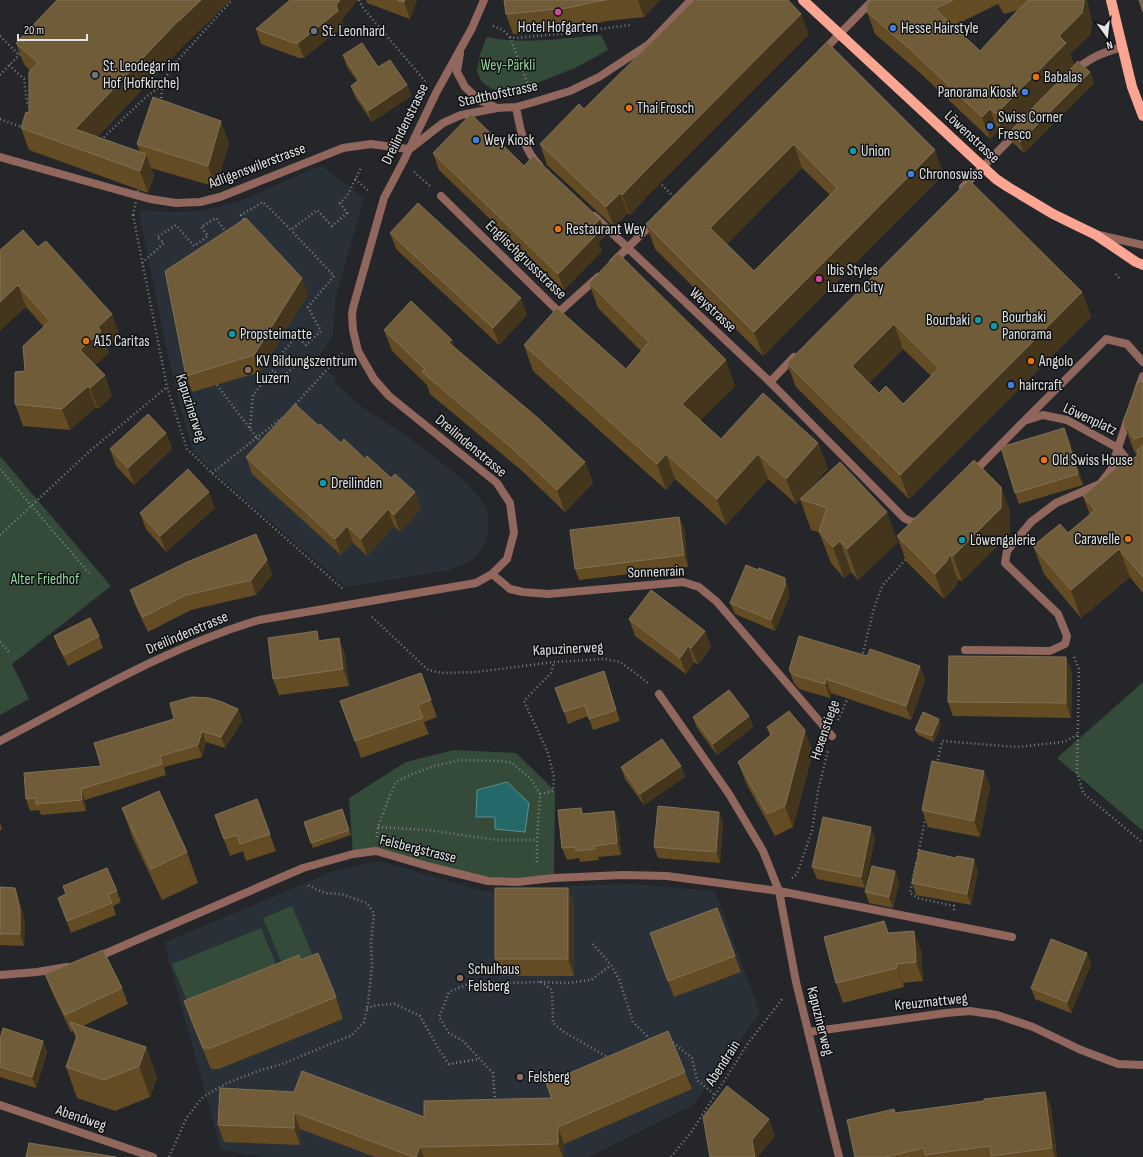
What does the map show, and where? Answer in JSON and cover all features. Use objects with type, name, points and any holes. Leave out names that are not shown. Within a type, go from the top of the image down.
[{"type":"main road","name":"Löwenstrasse","points":[[803,0],[982,167],[1008,188],[1053,214],[1096,235],[1136,262],[1143,265]]},
{"type":"main road","points":[[1111,0],[1132,87],[1143,116]]},
{"type":"street","name":"Dreilindenstrasse","points":[[0,741],[167,654],[233,628],[259,620],[476,583],[492,574],[507,559],[514,533],[510,503],[497,483],[390,396],[374,380],[358,351],[354,340],[352,314],[384,198],[436,93],[472,28],[484,0]]},
{"type":"street","name":"Stadthofstrasse","points":[[408,149],[443,123],[461,115],[497,108],[516,107],[570,91],[600,77],[649,44],[691,0]]},
{"type":"street","points":[[818,56],[873,0]]},
{"type":"street","name":"Dreilindenstrasse","points":[[461,46],[457,72],[465,87],[479,100],[497,108]]},
{"type":"street","points":[[1070,77],[1080,66],[1096,56],[1122,47]]},
{"type":"street","points":[[516,107],[523,141],[531,156],[548,173]]},
{"type":"street","points":[[959,191],[1026,122]]},
{"type":"street","name":"Adligenswilerstrasse","points":[[0,157],[150,199],[184,203],[200,202],[220,197],[343,148],[371,144],[408,149]]},
{"type":"street","name":"Englischgrussstrasse","points":[[441,196],[559,312],[628,249],[676,200]]},
{"type":"street","name":"Weystrasse","points":[[588,211],[770,382],[904,518],[912,522],[923,520],[928,517]]},
{"type":"street","points":[[1096,235],[1143,245]]},
{"type":"street","name":"Löwenplatz","points":[[965,481],[1106,339],[1127,344],[1143,362]]},
{"type":"street","points":[[770,382],[797,354]]},
{"type":"street","points":[[1135,397],[1143,376]]},
{"type":"street","name":"Löwenplatz","points":[[1024,421],[1043,415],[1067,420],[1118,448],[1130,412]]},
{"type":"street","points":[[1118,448],[1143,481]]},
{"type":"street","points":[[965,650],[1050,651],[1065,644],[1067,636],[1058,614],[1006,564],[1007,551],[1031,522],[1056,503],[1100,484],[1112,470],[1118,448]]},
{"type":"street","name":"Sonnenrain","points":[[492,574],[510,589],[523,592],[548,594],[683,582],[699,587],[717,602],[832,736]]},
{"type":"street","name":"Kapuzinerweg","points":[[659,694],[729,794],[763,851],[779,891],[796,982],[839,1157]]},
{"type":"street","name":"Felsbergstrasse","points":[[0,975],[37,972],[81,964],[303,868],[353,854],[376,851],[431,867],[488,881],[517,882],[554,878],[623,875],[667,876],[779,891]]},
{"type":"street","points":[[779,891],[1012,937]]},
{"type":"street","name":"Kreuzmattweg","points":[[809,1032],[970,1011],[997,1015],[1033,1027],[1081,1050],[1118,1064],[1143,1065]]},
{"type":"street","name":"Abendweg","points":[[0,1105],[153,1157]]},
{"type":"path","points":[[161,109],[162,86],[170,69],[232,0]]},
{"type":"path","points":[[359,0],[363,8],[436,93]]},
{"type":"path","points":[[510,37],[578,32],[630,25]]},
{"type":"path","points":[[493,26],[503,30],[510,37],[529,89]]},
{"type":"path","points":[[0,36],[19,55]]},
{"type":"path","points":[[0,75],[24,49]]},
{"type":"path","points":[[9,65],[24,79],[27,102],[33,113]]},
{"type":"path","points":[[96,143],[102,140],[147,96],[162,86]]},
{"type":"path","points":[[0,119],[28,129]]},
{"type":"path","points":[[96,137],[102,140]]},
{"type":"path","points":[[403,162],[441,196]]},
{"type":"path","points":[[292,230],[317,210],[332,226],[347,213],[340,203],[347,196],[361,168]]},
{"type":"path","points":[[654,177],[676,200]]},
{"type":"path","points":[[355,179],[372,194]]},
{"type":"path","name":"Kapuzinerweg","points":[[140,184],[133,215],[167,387],[187,449],[345,591]]},
{"type":"path","points":[[247,225],[241,215],[263,202],[292,230],[334,276],[308,307],[322,331],[306,345],[296,337],[282,352],[296,365],[282,378],[273,370],[253,395],[250,428]]},
{"type":"path","points":[[142,263],[164,243],[158,237],[176,225],[194,246],[208,236],[201,227],[216,218],[228,237]]},
{"type":"path","points":[[1116,274],[1120,279]]},
{"type":"path","points":[[212,473],[284,416],[354,340]]},
{"type":"path","points":[[217,385],[257,438],[267,447]]},
{"type":"path","points":[[0,535],[91,450],[167,387]]},
{"type":"path","points":[[0,469],[89,573]]},
{"type":"path","points":[[860,660],[874,608],[882,586],[908,557]]},
{"type":"path","name":"Kapuzinerweg","points":[[377,621],[428,670],[442,673],[476,672],[554,662],[604,659],[620,662],[638,675],[659,694]]},
{"type":"path","points":[[1067,636],[1078,670],[1078,772],[1083,793],[1143,843]]},
{"type":"path","points":[[0,642],[9,652]]},
{"type":"path","points":[[540,794],[553,791],[554,777],[548,753],[524,700],[551,673],[554,662]]},
{"type":"path","name":"Hexenstiege","points":[[797,874],[812,831],[818,791],[832,736],[852,688]]},
{"type":"path","points":[[936,769],[942,741],[1017,747],[1063,742],[1078,735]]},
{"type":"path","points":[[376,851],[378,827],[396,782],[416,772],[461,760],[501,761],[512,763],[531,779],[540,794],[536,840],[538,880]]},
{"type":"path","points":[[910,893],[926,811]]},
{"type":"path","points":[[378,827],[428,830],[497,840],[536,840]]},
{"type":"path","points":[[169,1157],[187,1117],[203,1097],[227,1083],[258,1071],[282,1064],[352,1035],[364,1022],[372,966],[371,944],[374,913],[367,902],[341,894],[325,893],[309,886]]},
{"type":"path","points":[[593,944],[611,965],[620,979],[633,1022],[653,1042]]},
{"type":"path","points":[[495,1102],[493,1073],[463,1041],[449,1033],[439,1017],[448,992],[468,984],[541,982],[567,983],[591,980],[611,965]]},
{"type":"path","points":[[541,982],[552,990],[553,1023],[564,1032],[612,1060]]},
{"type":"path","name":"Abendrain","points":[[671,1157],[692,1131],[749,1042],[796,982]]},
{"type":"path","points":[[367,1009],[376,1005],[395,1004],[420,1016],[449,1064],[480,1059]]},
{"type":"path","points":[[665,1041],[671,1040],[692,1058],[697,1080],[715,1095]]},
{"type":"shaded area","name":"KV Bildungszentrum Luzern","points":[[322,166],[364,198],[336,295],[333,336],[315,361],[336,378],[334,382],[358,404],[411,439],[461,478],[480,498],[487,512],[489,522],[487,537],[483,548],[472,560],[450,570],[346,587],[193,452],[166,347],[141,222],[140,210],[174,212],[198,211],[220,207],[245,199]]},
{"type":"shaded area","name":"Schulhaus Felsberg","points":[[379,861],[482,891],[518,893],[563,886],[629,884],[715,891],[760,1013],[693,1105],[589,1157],[264,1157],[221,1150],[164,943],[333,871]]},
{"type":"green space","name":"Wey-Pärkli","points":[[601,35],[608,50],[575,68],[522,89],[506,91],[492,89],[482,82],[477,71],[480,54],[487,37],[530,41]]},
{"type":"green space","name":"Alter Friedhof","points":[[0,456],[111,586],[12,664],[29,699],[0,715]]},
{"type":"green space","points":[[1143,682],[1143,831],[1057,758]]},
{"type":"green space","points":[[454,750],[516,753],[555,791],[554,878],[488,881],[376,851],[353,854],[349,798],[406,762]]},
{"type":"green space","points":[[292,906],[315,961],[286,973],[263,918]]},
{"type":"green space","points":[[261,928],[281,976],[191,1011],[172,964]]},
{"type":"water","points":[[507,782],[529,803],[525,832],[495,829],[495,817],[476,817],[477,790]]},
{"type":"building","name":"St. Leodegar im Hof (Hofkirche)","points":[[57,0],[201,0],[179,20],[75,129],[146,154],[140,171],[21,128],[26,112],[29,113],[29,72],[38,63],[16,43]]},
{"type":"building","points":[[290,0],[340,0],[336,5],[338,11],[298,43],[294,43],[256,29]]},
{"type":"building","points":[[504,0],[606,0],[567,8],[506,14]]},
{"type":"building","points":[[694,0],[788,0],[801,14],[622,195],[620,193],[606,207],[540,144],[579,104],[584,109]]},
{"type":"building","points":[[871,0],[953,0],[935,9],[980,51],[1029,0],[1084,0],[1084,2],[1082,13],[1059,36],[1066,43],[996,114],[990,109],[982,117],[911,50],[867,12],[867,4]]},
{"type":"building","points":[[1139,0],[1143,0],[1143,12]]},
{"type":"building","points":[[827,42],[935,150],[754,332],[646,224]],"holes":[[[794,144],[837,188],[754,271],[710,228]]]},
{"type":"building","points":[[362,43],[378,67],[390,60],[407,85],[368,111],[351,86],[359,80],[343,55]]},
{"type":"building","points":[[1078,61],[1090,72],[1020,142],[1009,132]]},
{"type":"building","points":[[153,97],[221,121],[208,166],[137,144]]},
{"type":"building","points":[[471,114],[524,166],[533,156],[600,219],[590,229],[596,235],[558,274],[433,153]]},
{"type":"building","points":[[969,180],[1082,292],[900,475],[787,363]],"holes":[[[894,324],[939,368],[903,404],[886,386],[879,393],[852,366]]]},
{"type":"building","points":[[418,203],[521,298],[493,328],[390,233]]},
{"type":"building","name":"Propsteimatte","points":[[246,218],[302,278],[254,355],[186,376],[165,271]]},
{"type":"building","name":"A15 Caritas","points":[[23,230],[38,247],[46,241],[112,314],[98,327],[101,331],[80,350],[105,375],[90,388],[88,386],[62,409],[15,404],[15,372],[25,371],[23,346],[50,321],[18,285],[0,302],[0,250]]},
{"type":"building","points":[[618,253],[726,360],[682,404],[721,439],[763,393],[818,443],[786,479],[758,454],[717,499],[666,454],[657,464],[524,345],[557,308],[626,369],[649,342],[589,283]]},
{"type":"building","points":[[411,301],[452,340],[448,342],[539,419],[585,462],[557,490],[513,449],[422,372],[425,369],[384,330]]},
{"type":"building","points":[[1143,381],[1143,436],[1134,439],[1123,422],[1137,383]]},
{"type":"building","name":"Dreilinden","points":[[295,404],[319,426],[320,424],[341,443],[344,439],[365,459],[367,456],[391,478],[395,474],[415,492],[394,515],[388,509],[361,539],[347,526],[335,539],[246,457]]},
{"type":"building","points":[[148,414],[166,433],[128,468],[110,449]]},
{"type":"building","points":[[1064,428],[1078,474],[1015,493],[1001,447]]},
{"type":"building","points":[[1143,445],[1143,577],[1119,549],[1071,590],[1033,546],[1060,524],[1068,533],[1095,510],[1083,496],[1129,457],[1136,457],[1138,454],[1137,450]]},
{"type":"building","points":[[974,460],[1001,487],[1001,508],[953,556],[949,555],[947,561],[935,574],[897,536]]},
{"type":"building","points":[[840,462],[887,512],[847,549],[840,541],[833,547],[819,532],[827,508],[800,499]]},
{"type":"building","points":[[188,469],[209,492],[160,536],[140,513]]},
{"type":"building","points":[[679,517],[684,555],[575,569],[570,530]]},
{"type":"building","points":[[256,534],[267,560],[251,580],[186,595],[143,617],[130,590],[187,562]]},
{"type":"building","points":[[746,565],[758,570],[759,568],[785,578],[785,586],[771,620],[730,603]]},
{"type":"building","points":[[651,590],[705,631],[691,648],[688,646],[680,658],[629,619]]},
{"type":"building","points":[[90,618],[99,636],[64,655],[54,636]]},
{"type":"building","points":[[317,631],[318,641],[339,638],[343,669],[273,679],[268,638]]},
{"type":"building","points":[[799,636],[867,656],[870,649],[920,666],[906,706],[826,679],[825,684],[794,675],[789,670]]},
{"type":"building","points":[[949,656],[1066,657],[1066,703],[948,702]]},
{"type":"building","points":[[604,671],[616,710],[589,719],[585,705],[564,712],[555,688]]},
{"type":"building","points":[[421,673],[431,700],[418,705],[423,718],[355,741],[340,701]]},
{"type":"building","points":[[729,690],[749,716],[713,744],[693,717]]},
{"type":"building","points":[[192,697],[209,698],[238,709],[221,737],[202,731],[198,745],[160,756],[162,764],[81,789],[82,800],[36,804],[36,798],[26,799],[24,773],[101,766],[94,743],[174,719],[170,703]]},
{"type":"building","points":[[789,711],[805,730],[785,806],[767,814],[738,762],[772,734],[767,727]]},
{"type":"building","points":[[923,712],[939,719],[932,736],[915,730]]},
{"type":"building","points":[[662,739],[681,766],[640,794],[621,767]]},
{"type":"building","points":[[932,761],[984,771],[974,821],[922,810]]},
{"type":"building","points":[[159,791],[187,852],[151,869],[122,808]]},
{"type":"building","points":[[257,799],[270,834],[240,844],[237,835],[224,839],[215,815]]},
{"type":"building","points":[[658,806],[719,812],[716,852],[654,847]]},
{"type":"building","points":[[581,808],[582,814],[614,811],[617,843],[594,846],[595,849],[576,851],[576,847],[562,848],[558,810]]},
{"type":"building","points":[[342,809],[349,830],[311,843],[304,822]]},
{"type":"building","points":[[823,817],[871,827],[861,877],[812,867]]},
{"type":"building","points":[[919,850],[956,858],[957,856],[974,859],[967,894],[912,883]]},
{"type":"building","points":[[872,866],[895,871],[889,897],[865,892]]},
{"type":"building","points":[[107,868],[117,891],[108,894],[112,903],[67,921],[58,898],[66,894],[63,886]]},
{"type":"building","points":[[0,887],[15,888],[20,910],[20,934],[0,934]]},
{"type":"building","points":[[495,888],[568,888],[568,959],[495,959]]},
{"type":"building","points":[[717,908],[735,956],[668,981],[650,933]]},
{"type":"building","points":[[884,921],[888,933],[914,931],[916,962],[896,964],[897,968],[836,983],[824,937]]},
{"type":"building","points":[[1051,939],[1087,953],[1067,1002],[1031,988]]},
{"type":"building","points":[[103,950],[122,988],[65,1015],[45,974]]},
{"type":"building","points":[[318,953],[336,997],[211,1048],[203,1048],[184,1001],[299,955],[301,960]]},
{"type":"building","points":[[70,1022],[146,1047],[139,1066],[104,1080],[66,1067],[77,1036]]},
{"type":"building","points":[[3,1028],[43,1041],[32,1077],[0,1067],[0,1039]]},
{"type":"building","points":[[668,1031],[685,1072],[558,1127],[558,1144],[420,1147],[416,1157],[413,1157],[294,1112],[294,1128],[218,1125],[220,1088],[294,1092],[302,1071],[424,1117],[424,1101],[552,1098],[546,1083]]},
{"type":"building","points":[[727,1086],[769,1119],[752,1140],[755,1157],[710,1157],[703,1117]]},
{"type":"building","points":[[1045,1092],[1052,1148],[991,1156],[990,1146],[925,1155],[924,1148],[885,1157],[855,1157],[847,1120],[894,1109],[895,1113],[984,1101],[984,1099]]},
{"type":"building","points":[[29,1143],[116,1157],[26,1157]]},
{"type":"place","name":"Hotel Hofgarten","points":[[558,12]]},
{"type":"place","name":"Hesse Hairstyle","points":[[893,28]]},
{"type":"place","name":"St. Leonhard","points":[[314,31]]},
{"type":"place","name":"St. Leodegar im Hof (Hofkirche)","points":[[95,75]]},
{"type":"place","name":"Babalas","points":[[1036,77]]},
{"type":"place","name":"Panorama Kiosk","points":[[1025,92]]},
{"type":"place","name":"Thai Frosch","points":[[629,108]]},
{"type":"place","name":"Swiss Corner Fresco","points":[[990,126]]},
{"type":"place","name":"Wey Kiosk","points":[[476,140]]},
{"type":"place","name":"Union","points":[[853,151]]},
{"type":"place","name":"Chronoswiss","points":[[911,174]]},
{"type":"place","name":"Restaurant Wey","points":[[558,229]]},
{"type":"place","name":"Ibis Styles Luzern City","points":[[819,279]]},
{"type":"place","name":"Bourbaki","points":[[978,320]]},
{"type":"place","name":"Bourbaki Panorama","points":[[994,326]]},
{"type":"place","name":"Propsteimatte","points":[[232,334]]},
{"type":"place","name":"A15 Caritas","points":[[86,341]]},
{"type":"place","name":"Angolo","points":[[1031,361]]},
{"type":"place","name":"KV Bildungszentrum Luzern","points":[[248,370]]},
{"type":"place","name":"haircraft","points":[[1011,385]]},
{"type":"place","name":"Old Swiss House","points":[[1044,460]]},
{"type":"place","name":"Dreilinden","points":[[323,483]]},
{"type":"place","name":"Caravelle","points":[[1128,539]]},
{"type":"place","name":"Löwengalerie","points":[[962,540]]},
{"type":"place","name":"Schulhaus Felsberg","points":[[460,978]]},
{"type":"place","name":"Felsberg","points":[[520,1077]]}]
